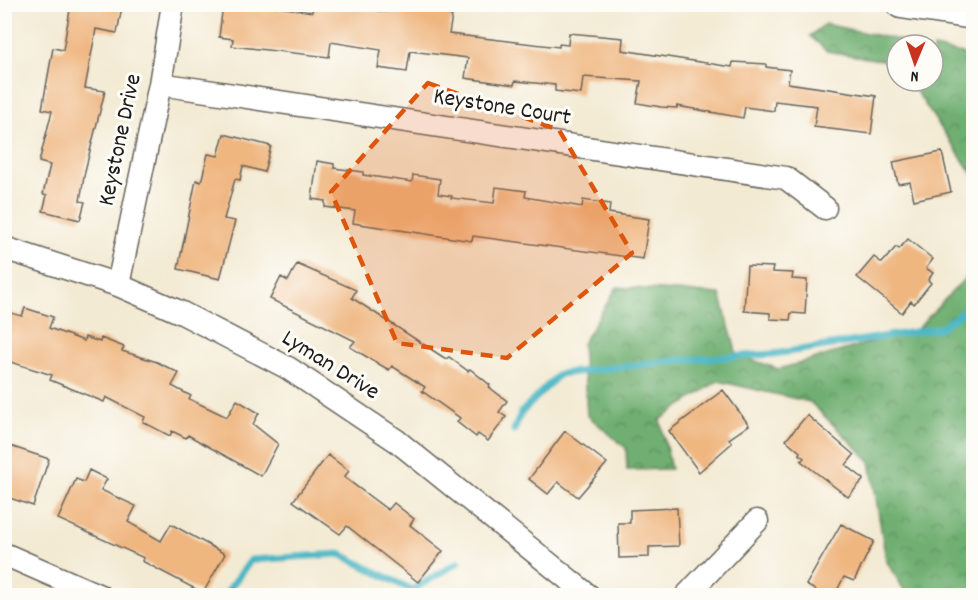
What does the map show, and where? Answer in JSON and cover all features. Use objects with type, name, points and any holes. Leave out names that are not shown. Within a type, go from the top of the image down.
[{"type":"street","name":"Keystone Drive","points":[[118,285],[160,84],[173,4]]},
{"type":"street","points":[[902,4],[974,15]]},
{"type":"street","name":"Keystone Court","points":[[160,84],[786,177],[825,208]]},
{"type":"street","name":"Lyman Drive","points":[[4,248],[118,285],[182,313],[288,368],[398,441],[589,596]]},
{"type":"street","points":[[686,596],[757,521]]},
{"type":"street","points":[[4,554],[100,596]]},
{"type":"highlighted area","points":[[428,83],[559,130],[632,253],[507,358],[397,343],[331,192]]},
{"type":"green space","points":[[825,24],[885,37],[885,61],[827,51],[810,36]]},
{"type":"green space","points":[[945,50],[973,56],[973,175],[917,93],[945,93]]},
{"type":"green space","points":[[973,251],[973,595],[907,595],[886,560],[870,461],[810,402],[718,381],[660,420],[671,469],[627,470],[626,448],[587,415],[582,344],[617,287],[720,294],[737,355],[779,369],[917,329],[966,277]]},
{"type":"building","points":[[71,4],[122,7],[117,33],[96,29],[85,88],[105,91],[85,171],[80,201],[85,202],[80,220],[43,211],[47,195],[43,194],[50,165],[39,162],[52,111],[42,109],[53,48],[63,50]]},
{"type":"building","points":[[223,4],[258,4],[312,12],[313,4],[352,4],[352,7],[386,12],[387,4],[421,4],[425,9],[452,16],[449,34],[559,47],[559,44],[568,45],[569,33],[623,38],[622,50],[732,67],[733,62],[766,64],[766,67],[790,70],[788,83],[876,96],[871,134],[814,127],[817,106],[775,101],[774,111],[745,107],[743,118],[677,106],[677,108],[661,107],[637,103],[641,81],[583,77],[581,94],[555,91],[555,85],[515,81],[514,85],[465,78],[468,58],[410,51],[407,72],[378,68],[381,50],[331,42],[329,57],[232,46],[233,39],[219,37]]},
{"type":"building","points":[[224,134],[271,146],[264,172],[243,166],[240,180],[235,179],[224,219],[235,221],[220,279],[178,269],[196,180],[201,182],[208,154],[218,156]]},
{"type":"building","points":[[942,152],[951,192],[914,200],[910,182],[898,184],[893,162]]},
{"type":"building","points":[[317,161],[334,164],[334,168],[363,172],[363,175],[412,182],[413,175],[440,179],[438,194],[452,196],[451,198],[494,203],[496,187],[526,191],[525,197],[582,207],[583,200],[610,204],[609,213],[649,219],[643,259],[473,236],[472,241],[353,223],[355,211],[325,207],[325,201],[312,199]]},
{"type":"building","points":[[908,239],[933,259],[926,268],[933,273],[928,280],[931,283],[914,304],[911,301],[902,313],[857,277],[874,257],[882,263],[896,247],[899,249]]},
{"type":"building","points":[[297,264],[356,290],[352,298],[446,359],[449,357],[468,371],[470,369],[490,385],[489,387],[507,401],[499,412],[506,417],[488,441],[478,434],[476,437],[457,422],[460,418],[422,391],[425,387],[392,366],[389,370],[350,347],[355,341],[270,299],[281,277],[288,281]]},
{"type":"building","points":[[747,266],[773,267],[772,272],[793,273],[792,279],[807,280],[805,314],[791,313],[790,320],[770,319],[770,313],[744,311]]},
{"type":"building","points":[[25,308],[53,317],[49,328],[84,341],[85,337],[100,342],[101,338],[124,347],[122,351],[157,362],[179,373],[172,386],[191,396],[189,399],[227,417],[237,400],[259,413],[253,424],[278,444],[261,476],[188,435],[186,438],[172,431],[170,436],[143,422],[145,417],[106,397],[104,402],[50,380],[52,375],[4,360],[4,311],[22,316]]},
{"type":"building","points":[[723,390],[749,425],[729,439],[732,443],[699,472],[669,431]]},
{"type":"building","points":[[807,415],[854,455],[846,465],[864,479],[848,497],[801,461],[804,458],[799,454],[800,452],[786,440]]},
{"type":"building","points":[[565,431],[607,463],[578,497],[558,482],[548,494],[529,479]]},
{"type":"building","points":[[4,444],[49,459],[33,506],[4,496]]},
{"type":"building","points":[[328,455],[349,471],[344,477],[388,510],[394,503],[414,519],[410,525],[443,551],[418,582],[347,526],[340,534],[293,501]]},
{"type":"building","points":[[89,470],[107,479],[101,490],[136,506],[128,522],[161,541],[171,524],[225,554],[203,593],[142,561],[144,558],[58,519],[76,479],[84,482]]},
{"type":"building","points":[[677,508],[679,546],[649,547],[649,557],[619,558],[618,523],[630,523],[630,510]]},
{"type":"building","points":[[841,524],[874,541],[854,581],[844,577],[834,596],[826,596],[806,585]]},
{"type":"waterway","points":[[514,430],[521,413],[559,374],[681,360],[774,354],[940,328],[974,304]]},
{"type":"waterway","points":[[224,596],[251,560],[340,554],[412,590],[459,562]]}]
